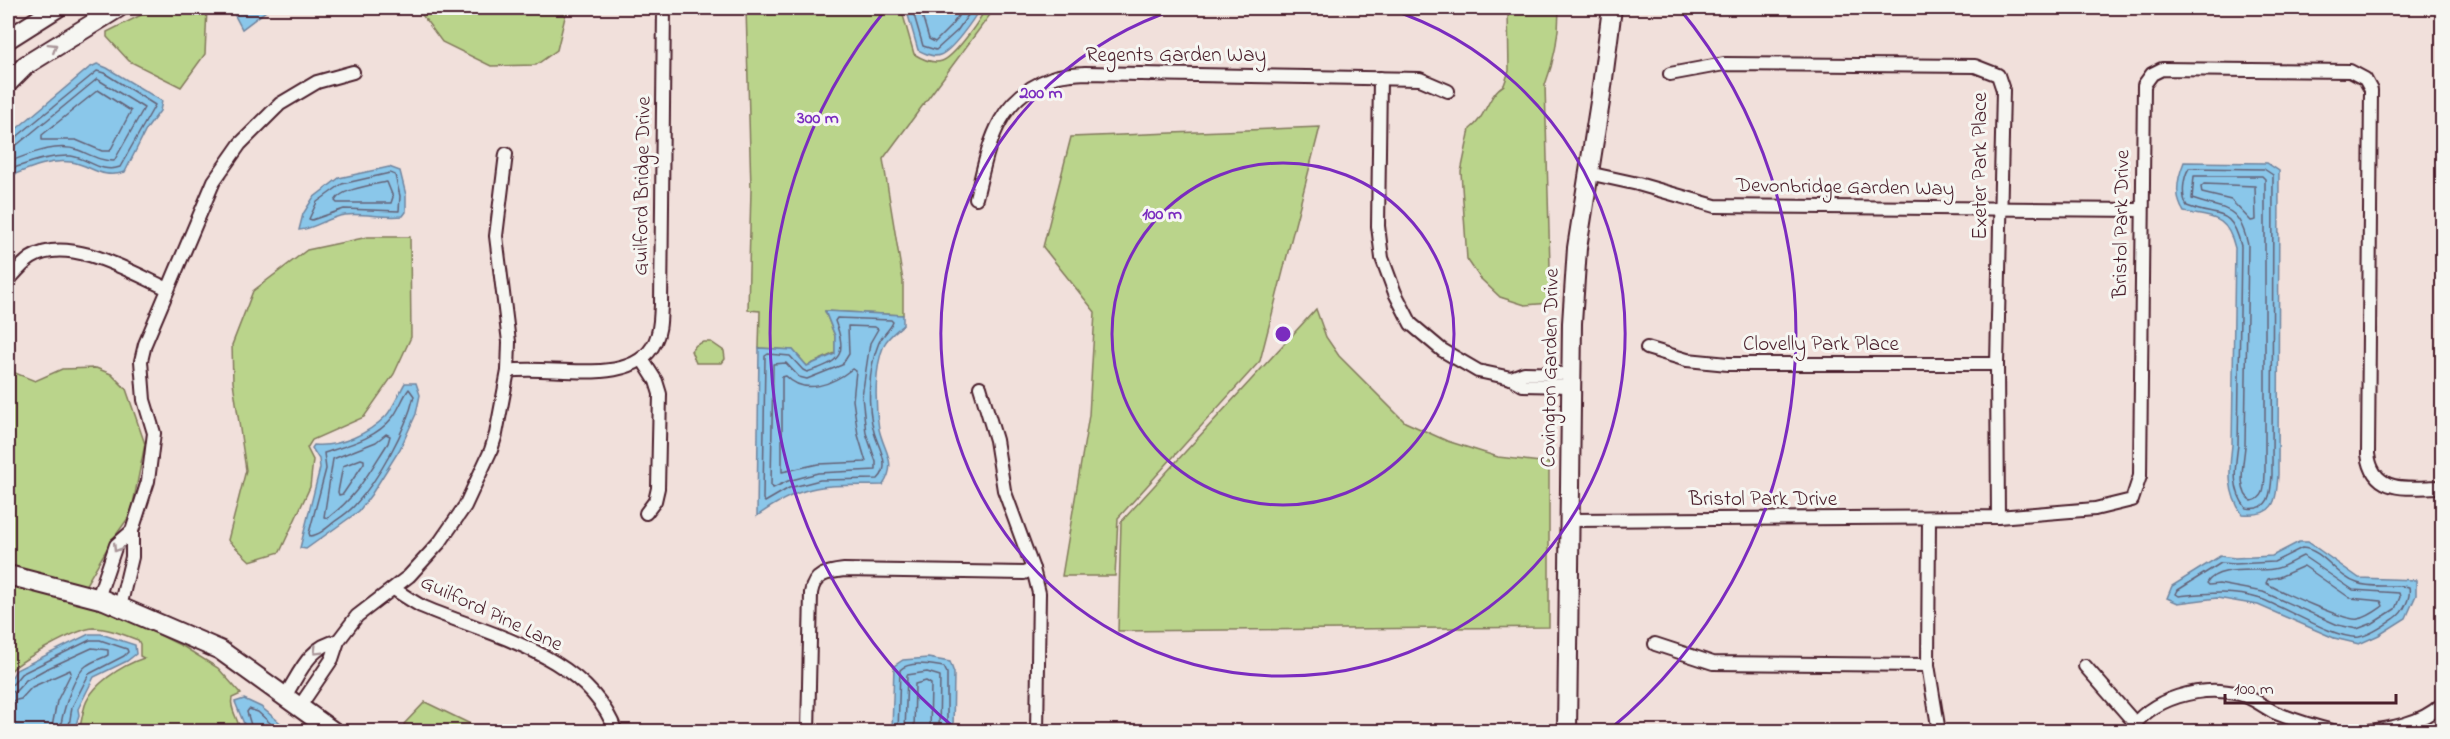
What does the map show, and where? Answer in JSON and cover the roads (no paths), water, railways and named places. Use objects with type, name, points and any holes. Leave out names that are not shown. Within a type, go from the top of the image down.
[{"type":"street","points":[[8,39],[57,8]]},
{"type":"street","points":[[8,83],[26,65],[118,8]]},
{"type":"street","name":"Guilford Bridge Drive","points":[[642,359],[655,343],[660,322],[664,8]]},
{"type":"street","name":"Covington Garden Drive","points":[[1568,732],[1571,380],[1577,248],[1612,8]]},
{"type":"street","name":"Exeter Park Place","points":[[1670,74],[1736,64],[1975,66],[1998,75],[2002,90],[1997,364],[1998,517]]},
{"type":"street","name":"Bristol Park Drive","points":[[1570,520],[1998,517],[2095,509],[2132,500],[2140,476],[2144,85],[2152,74],[2162,69],[2350,71],[2365,79],[2371,90],[2369,467],[2376,479],[2392,487],[2442,487]]},
{"type":"street","points":[[120,607],[132,557],[132,531],[148,481],[154,433],[144,400],[141,361],[144,344],[214,181],[240,144],[280,104],[318,82],[353,72]]},
{"type":"street","name":"Regents Garden Way","points":[[976,198],[991,137],[1014,99],[1052,78],[1085,73],[1420,79],[1448,90]]},
{"type":"street","points":[[1380,78],[1378,226],[1382,258],[1395,293],[1411,324],[1442,350],[1478,371],[1511,378],[1524,373],[1571,380]]},
{"type":"street","points":[[293,701],[332,659],[338,641],[357,616],[410,576],[447,533],[475,487],[496,434],[508,371],[509,342],[496,236],[506,154]]},
{"type":"street","name":"Devonbridge Garden Way","points":[[1588,173],[1638,184],[1715,206],[2142,210]]},
{"type":"street","points":[[8,281],[32,257],[46,252],[65,250],[81,252],[168,289]]},
{"type":"street","name":"Clovelly Park Place","points":[[1647,348],[1687,360],[1728,364],[1997,364]]},
{"type":"street","points":[[508,371],[524,368],[613,371],[638,363],[642,359],[656,381],[660,394],[658,488],[655,501],[646,513]]},
{"type":"street","points":[[980,387],[996,440],[1004,490],[1033,569],[1039,593],[1037,732]]},
{"type":"street","points":[[1929,519],[1928,665],[1939,732]]},
{"type":"street","points":[[98,598],[116,545],[132,531]]},
{"type":"street","points":[[808,732],[811,593],[812,584],[818,576],[844,570],[1024,573],[1033,569]]},
{"type":"street","points":[[8,575],[98,598],[220,650],[334,732]]},
{"type":"street","name":"Guilford Pine Lane","points":[[394,589],[419,605],[545,656],[588,689],[603,705],[616,732]]},
{"type":"street","points":[[293,701],[315,650],[325,644],[338,641]]},
{"type":"street","points":[[1655,644],[1713,663],[1928,665]]},
{"type":"street","points":[[2085,666],[2132,727],[2169,699],[2205,690],[2240,694],[2308,726],[2337,732]]},
{"type":"street","points":[[2361,732],[2389,729],[2432,714],[2442,704]]},
{"type":"water","points":[[231,8],[270,8],[242,29]]},
{"type":"water","points":[[906,8],[980,8],[950,48],[934,56],[918,50]]},
{"type":"water","points":[[97,64],[162,101],[160,111],[146,130],[125,172],[102,173],[63,161],[39,165],[8,177],[8,136],[89,68]]},
{"type":"water","points":[[2184,162],[2267,163],[2279,171],[2278,475],[2272,506],[2261,513],[2242,514],[2234,498],[2230,481],[2235,248],[2228,229],[2218,220],[2184,212],[2179,200],[2178,188]]},
{"type":"water","points":[[389,167],[400,171],[406,195],[406,212],[403,216],[345,215],[311,228],[299,230],[303,214],[313,198],[339,178]]},
{"type":"water","points":[[825,311],[903,315],[903,325],[884,345],[878,364],[876,398],[879,429],[890,463],[887,477],[883,485],[831,486],[803,491],[757,516],[759,348],[793,350],[807,366],[835,354],[835,336]]},
{"type":"water","points":[[405,383],[416,383],[420,395],[416,414],[400,449],[371,495],[359,511],[306,549],[300,548],[320,468],[319,459],[312,448],[314,445],[334,444],[353,438],[371,428],[386,416]]},
{"type":"water","points":[[2299,542],[2308,542],[2359,578],[2416,580],[2416,595],[2406,618],[2379,635],[2359,644],[2334,638],[2258,605],[2217,598],[2178,603],[2167,598],[2172,586],[2220,556],[2235,558],[2272,556]]},
{"type":"water","points":[[89,634],[101,634],[135,645],[136,654],[127,661],[94,677],[78,709],[79,715],[74,731],[8,731],[8,683],[16,670]]},
{"type":"water","points":[[928,658],[950,662],[954,673],[953,731],[892,731],[894,666],[903,660]]},
{"type":"water","points":[[244,699],[261,707],[290,731],[247,731],[235,702]]}]
